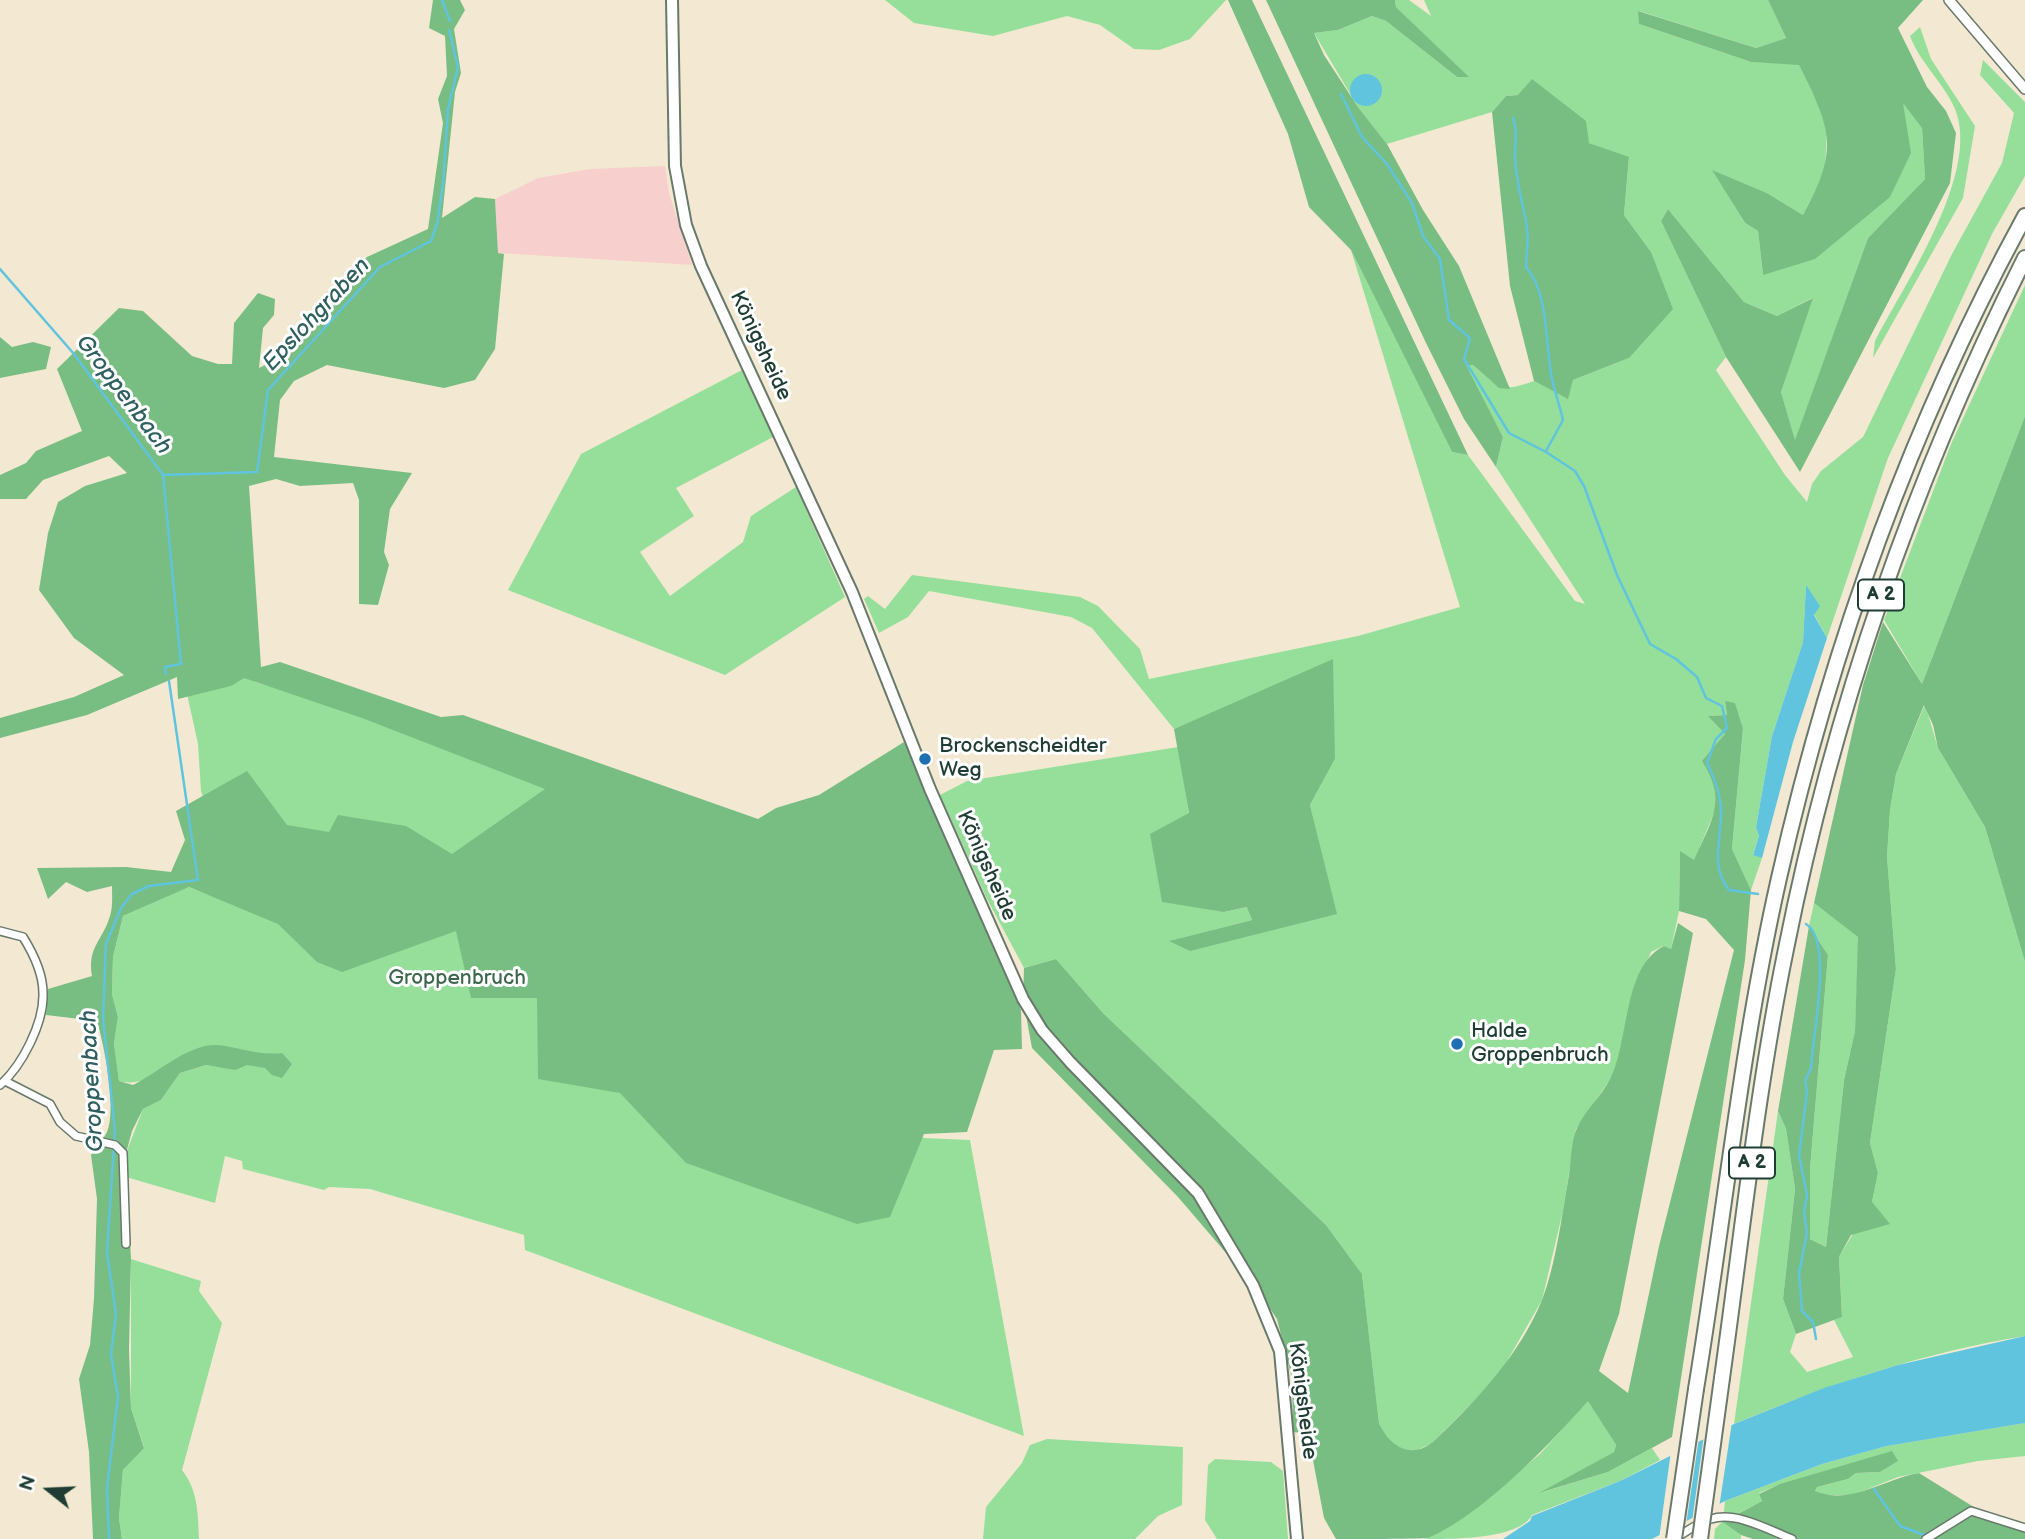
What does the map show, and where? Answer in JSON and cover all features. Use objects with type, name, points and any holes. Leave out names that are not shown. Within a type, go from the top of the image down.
[{"type":"highway","name":"A 2","points":[[1674,1539],[1760,974],[1779,880],[1811,748],[1856,606],[1920,438],[1971,321],[2025,216]]},
{"type":"highway","name":"A 2","points":[[1700,1539],[1783,963],[1837,732],[1876,609],[1920,489],[1972,368],[2025,258]]},
{"type":"main road","name":"Königsheide","points":[[671,0],[673,140],[677,188],[701,266],[852,592],[930,789],[1023,999],[1042,1030],[1070,1062],[1198,1193],[1253,1285],[1280,1351],[1297,1539]]},
{"type":"street","points":[[1949,0],[2025,89]]},
{"type":"street","points":[[0,931],[23,937],[35,956],[43,992],[41,1011],[29,1042],[3,1083],[50,1104],[60,1122],[76,1136],[111,1144],[123,1153],[126,1244]]},
{"type":"street","points":[[1926,1539],[1970,1511],[2025,1528]]},
{"type":"street","points":[[1674,1539],[1709,1519],[1719,1517],[1749,1523],[1793,1539]]},
{"type":"shaded area","points":[[665,166],[669,193],[692,265],[498,253],[495,199],[538,178],[590,169]]},
{"type":"green space","points":[[433,0],[460,0],[465,10],[454,29],[461,73],[455,92],[442,218],[475,197],[495,199],[498,253],[504,254],[495,349],[475,380],[444,388],[327,365],[294,381],[280,400],[274,457],[412,473],[390,509],[384,552],[389,565],[378,605],[359,604],[359,500],[353,483],[300,486],[276,479],[249,486],[261,667],[280,662],[441,717],[463,715],[758,819],[776,808],[819,795],[904,742],[1021,1010],[1022,1049],[994,1050],[967,1132],[924,1134],[890,1217],[857,1224],[686,1163],[620,1093],[538,1079],[537,998],[471,998],[456,931],[342,972],[317,962],[278,924],[189,887],[123,916],[113,957],[112,994],[118,1017],[114,1044],[119,1081],[133,1085],[185,1054],[217,1045],[282,1053],[292,1064],[282,1078],[272,1075],[265,1068],[247,1065],[235,1070],[206,1065],[180,1073],[161,1100],[143,1109],[132,1131],[125,1157],[131,1258],[131,1408],[144,1448],[123,1470],[119,1518],[122,1539],[93,1539],[89,1452],[79,1379],[90,1345],[94,1299],[97,1199],[91,1155],[107,1132],[111,1109],[110,1093],[97,1021],[46,1015],[48,989],[92,976],[94,951],[111,912],[112,886],[87,892],[66,882],[48,899],[37,868],[126,867],[171,872],[185,840],[176,811],[247,771],[287,825],[329,832],[338,815],[406,826],[452,854],[545,789],[362,718],[244,678],[231,686],[178,699],[177,677],[87,715],[0,738],[0,718],[74,697],[124,675],[74,638],[39,590],[48,533],[58,502],[85,486],[127,473],[109,456],[43,480],[26,499],[0,499],[0,475],[26,463],[36,451],[82,431],[57,369],[119,308],[143,311],[192,356],[218,364],[232,364],[234,323],[258,293],[275,299],[274,315],[263,328],[259,368],[283,356],[326,293],[367,257],[428,229],[443,123],[438,99],[447,76],[445,36],[429,28]]},
{"type":"green space","points":[[885,0],[1226,0],[1190,39],[1159,50],[1134,49],[1100,25],[1067,16],[993,36],[914,23]]},
{"type":"green space","points":[[1228,0],[1252,0],[1468,455],[1452,452],[1351,250],[1309,207],[1288,134]]},
{"type":"green space","points":[[1266,0],[1395,0],[1396,7],[1469,77],[1457,77],[1386,21],[1372,16],[1338,30],[1314,33],[1324,55],[1358,107],[1387,144],[1423,210],[1459,266],[1510,389],[1499,388],[1473,365],[1466,365],[1503,437],[1496,467],[1464,419],[1426,343]]},
{"type":"green space","points":[[1395,0],[1409,0],[1431,16],[1424,0],[1768,0],[1786,38],[1756,48],[1639,11],[1639,24],[1751,62],[1799,64],[1827,123],[1825,173],[1803,215],[1767,193],[1713,171],[1745,223],[1758,231],[1763,275],[1903,102],[1922,127],[1925,179],[1868,238],[1795,441],[1781,392],[1812,298],[1777,316],[1744,302],[1668,209],[1661,221],[1726,357],[1716,370],[1785,475],[1807,502],[1812,484],[1821,471],[1863,437],[1952,254],[2002,163],[2014,113],[1980,75],[1983,60],[2025,102],[2025,176],[1992,234],[1888,458],[1827,638],[1814,614],[1806,586],[1803,642],[1772,736],[1756,827],[1759,836],[1753,854],[1762,858],[1751,890],[1732,849],[1743,729],[1725,701],[1727,715],[1709,716],[1725,734],[1714,780],[1716,808],[1694,861],[1680,852],[1679,911],[1671,949],[1663,946],[1651,952],[1630,1005],[1619,1059],[1609,1081],[1576,1129],[1563,1211],[1542,1300],[1498,1377],[1431,1444],[1415,1451],[1400,1449],[1385,1437],[1379,1423],[1362,1274],[1326,1225],[1103,1013],[1056,959],[1024,968],[987,899],[940,795],[967,781],[1178,747],[1189,814],[1224,912],[1248,907],[1252,920],[1170,941],[1336,914],[1310,805],[1335,759],[1227,707],[1174,729],[1092,628],[1071,617],[929,591],[908,617],[879,633],[864,599],[868,596],[885,609],[912,575],[1080,597],[1098,606],[1140,649],[1149,679],[1358,636],[1460,607],[1351,250],[1452,452],[1468,455],[1575,601],[1585,604],[1496,467],[1503,437],[1465,365],[1473,365],[1500,386],[1514,387],[1534,381],[1567,398],[1573,380],[1629,358],[1651,252],[1624,215],[1629,158],[1589,143],[1518,95],[1506,96],[1492,112],[1387,144],[1358,107],[1314,33],[1338,30],[1372,16],[1386,21],[1457,77],[1468,77],[1396,7]]},
{"type":"green space","points":[[1768,0],[1923,0],[1898,28],[1927,87],[1946,111],[1956,133],[1950,183],[1800,472],[1726,357],[1661,221],[1668,209],[1744,302],[1777,316],[1813,298],[1781,392],[1795,440],[1868,238],[1925,179],[1922,128],[1903,103],[1911,153],[1890,197],[1815,259],[1763,275],[1758,231],[1745,223],[1712,170],[1767,193],[1803,215],[1822,173],[1827,139],[1824,123],[1810,87],[1799,65],[1751,62],[1639,24],[1638,11],[1756,48],[1786,38]]},
{"type":"green space","points":[[1920,27],[1931,59],[1975,126],[1963,198],[1873,358],[1875,341],[1936,227],[1958,164],[1960,135],[1955,109],[1910,36]]},
{"type":"green space","points":[[1532,79],[1586,121],[1589,143],[1629,157],[1624,215],[1651,252],[1673,309],[1629,358],[1573,380],[1568,399],[1534,381],[1510,286],[1492,112],[1506,96],[1518,95]]},
{"type":"green space","points":[[2025,285],[2025,416],[1922,684],[1884,620],[1951,444]]},
{"type":"green space","points":[[0,337],[12,347],[33,342],[51,347],[46,369],[0,378]]},
{"type":"green space","points":[[742,370],[775,436],[676,488],[694,516],[640,552],[670,596],[743,542],[751,516],[796,487],[845,597],[725,675],[508,590],[581,454]]},
{"type":"green space","points":[[2025,416],[2025,962],[1985,827],[1938,748],[1933,725],[1924,705],[1896,774],[1890,810],[1887,857],[1896,969],[1870,1143],[1878,1173],[1872,1202],[1890,1224],[1851,1235],[1839,1257],[1842,1317],[1796,1334],[1783,1299],[1795,1189],[1786,1129],[1778,1111],[1809,926],[1828,955],[1810,1169],[1810,1239],[1826,1247],[1844,1080],[1855,1031],[1858,937],[1814,903],[1863,685],[1883,622],[1922,684]]},
{"type":"green space","name":"Groppenbruch","points":[[248,486],[255,682],[632,798],[903,1125],[924,1138],[970,1140],[1024,1436],[525,1250],[524,1235],[370,1189],[329,1187],[324,1190],[243,1169],[242,1161],[225,1156],[215,1203],[126,1177],[125,1156],[143,1109],[161,1100],[180,1073],[206,1065],[236,1069],[235,1049],[215,1047],[183,1056],[146,1079],[134,1082],[119,1081],[114,1045],[118,1017],[112,994],[113,957],[123,916],[188,887],[223,900],[208,812],[201,791],[198,744],[184,680]]},
{"type":"green space","points":[[1333,659],[1335,759],[1310,805],[1337,914],[1190,951],[1169,941],[1252,920],[1247,907],[1224,912],[1162,902],[1150,834],[1189,813],[1174,729]]},
{"type":"green space","points":[[1725,701],[1735,703],[1743,729],[1732,849],[1751,890],[1745,960],[1672,1437],[1608,1472],[1539,1493],[1614,1452],[1616,1445],[1588,1401],[1514,1477],[1449,1528],[1428,1538],[1336,1539],[1324,1518],[1308,1434],[1293,1432],[1292,1379],[1277,1319],[1256,1288],[1178,1197],[1032,1048],[1023,999],[1024,968],[1056,959],[1103,1013],[1326,1225],[1362,1274],[1379,1423],[1396,1445],[1411,1450],[1428,1446],[1467,1408],[1510,1357],[1533,1320],[1547,1286],[1555,1255],[1575,1133],[1580,1121],[1610,1079],[1641,970],[1650,956],[1664,946],[1671,949],[1678,923],[1693,933],[1619,1314],[1599,1371],[1628,1393],[1659,1246],[1734,950],[1706,919],[1679,911],[1680,851],[1694,860],[1714,811],[1714,788],[1702,761],[1725,734],[1708,716],[1727,715]]},
{"type":"green space","points":[[1925,704],[1938,748],[1985,827],[2025,962],[2025,1336],[1951,1351],[1877,1371],[1734,1424],[1778,1111],[1786,1129],[1795,1189],[1783,1299],[1796,1334],[1790,1352],[1807,1372],[1853,1357],[1834,1320],[1842,1316],[1839,1257],[1872,1202],[1878,1173],[1870,1143],[1896,969],[1887,857],[1890,810],[1896,774]]},
{"type":"green space","points":[[1814,903],[1859,937],[1855,1031],[1844,1080],[1826,1247],[1810,1239],[1810,1169],[1828,955],[1809,926]]},
{"type":"green space","points":[[131,1259],[201,1281],[199,1291],[222,1323],[182,1470],[194,1494],[199,1539],[122,1539],[119,1518],[123,1470],[144,1447],[131,1408]]},
{"type":"green space","points":[[1588,1400],[1616,1445],[1614,1452],[1543,1492],[1608,1472],[1652,1448],[1660,1460],[1620,1481],[1532,1515],[1514,1529],[1485,1536],[1426,1539],[1467,1514],[1540,1454]]},
{"type":"green space","points":[[2025,1423],[2025,1456],[1978,1461],[1898,1477],[1853,1495],[1824,1495],[1815,1491],[1817,1487],[1848,1479],[1856,1473],[1880,1472],[1897,1461],[1781,1484],[1759,1493],[1762,1501],[1724,1521],[1741,1535],[1741,1539],[1714,1539],[1715,1529],[1723,1521],[1725,1501],[1822,1464],[1887,1446]]},
{"type":"green space","points":[[1047,1439],[1183,1447],[1182,1505],[1158,1516],[1135,1539],[983,1539],[986,1507],[1022,1463],[1030,1445]]},
{"type":"green space","points":[[1892,1451],[1898,1461],[1880,1472],[1856,1473],[1848,1479],[1817,1487],[1815,1491],[1828,1495],[1854,1493],[1919,1473],[1977,1509],[2025,1526],[2025,1539],[1753,1539],[1741,1535],[1723,1522],[1762,1501],[1759,1494],[1780,1484]]},
{"type":"green space","points":[[1215,1459],[1271,1462],[1283,1471],[1288,1539],[1217,1539],[1205,1520],[1208,1465]]},
{"type":"water","points":[[1366,74],[1377,79],[1382,90],[1377,101],[1366,106],[1355,101],[1350,90],[1355,79]]},
{"type":"water","points":[[1806,585],[1820,606],[1814,615],[1827,638],[1793,742],[1762,858],[1753,855],[1759,836],[1756,827],[1772,736],[1803,642]]},
{"type":"water","points":[[2025,1336],[2025,1423],[1887,1446],[1822,1464],[1725,1501],[1652,1539],[1503,1539],[1530,1521],[1532,1516],[1620,1481],[1734,1424],[1824,1388],[1898,1365]]},
{"type":"pier","points":[[1732,1422],[1719,1508],[1692,1522],[1704,1435]]},
{"type":"pier","points":[[1699,1438],[1686,1525],[1659,1539],[1671,1451]]},
{"type":"waterway","name":"Epslohgraben","points":[[442,0],[450,21]]},
{"type":"waterway","name":"Epslohgraben","points":[[163,475],[257,472],[268,390],[380,267],[431,241],[437,224],[443,184],[448,109],[458,67],[449,30]]},
{"type":"waterway","points":[[1341,94],[1362,137],[1387,164],[1412,203],[1423,236],[1440,259],[1449,320],[1470,338],[1464,359],[1509,433],[1575,471],[1584,486],[1617,575],[1650,644],[1676,659],[1697,677],[1706,698],[1722,706],[1727,728],[1716,739],[1707,763],[1720,802],[1718,864],[1729,890],[1758,894]]},
{"type":"waterway","points":[[1513,118],[1516,132],[1516,174],[1528,234],[1526,267],[1542,301],[1551,374],[1563,420],[1546,451]]},
{"type":"waterway","name":"Groppenbach","points":[[0,269],[74,354],[163,475],[181,664],[165,667],[166,674]]},
{"type":"waterway","name":"Groppenbach","points":[[109,1539],[107,1488],[118,1397],[111,1354],[116,1314],[107,1252],[115,1130],[103,1019],[106,944],[121,908],[132,894],[149,886],[198,880],[169,681]]},
{"type":"waterway","points":[[1806,924],[1814,934],[1819,949],[1820,969],[1811,1068],[1805,1081],[1807,1092],[1799,1155],[1807,1195],[1804,1213],[1807,1233],[1799,1273],[1802,1311],[1813,1322],[1816,1339]]},
{"type":"waterway","points":[[1874,1489],[1900,1526],[1927,1536]]},
{"type":"place","name":"Brockenscheidter Weg","points":[[925,759]]},
{"type":"place","name":"Halde Groppenbruch","points":[[1457,1044]]}]
